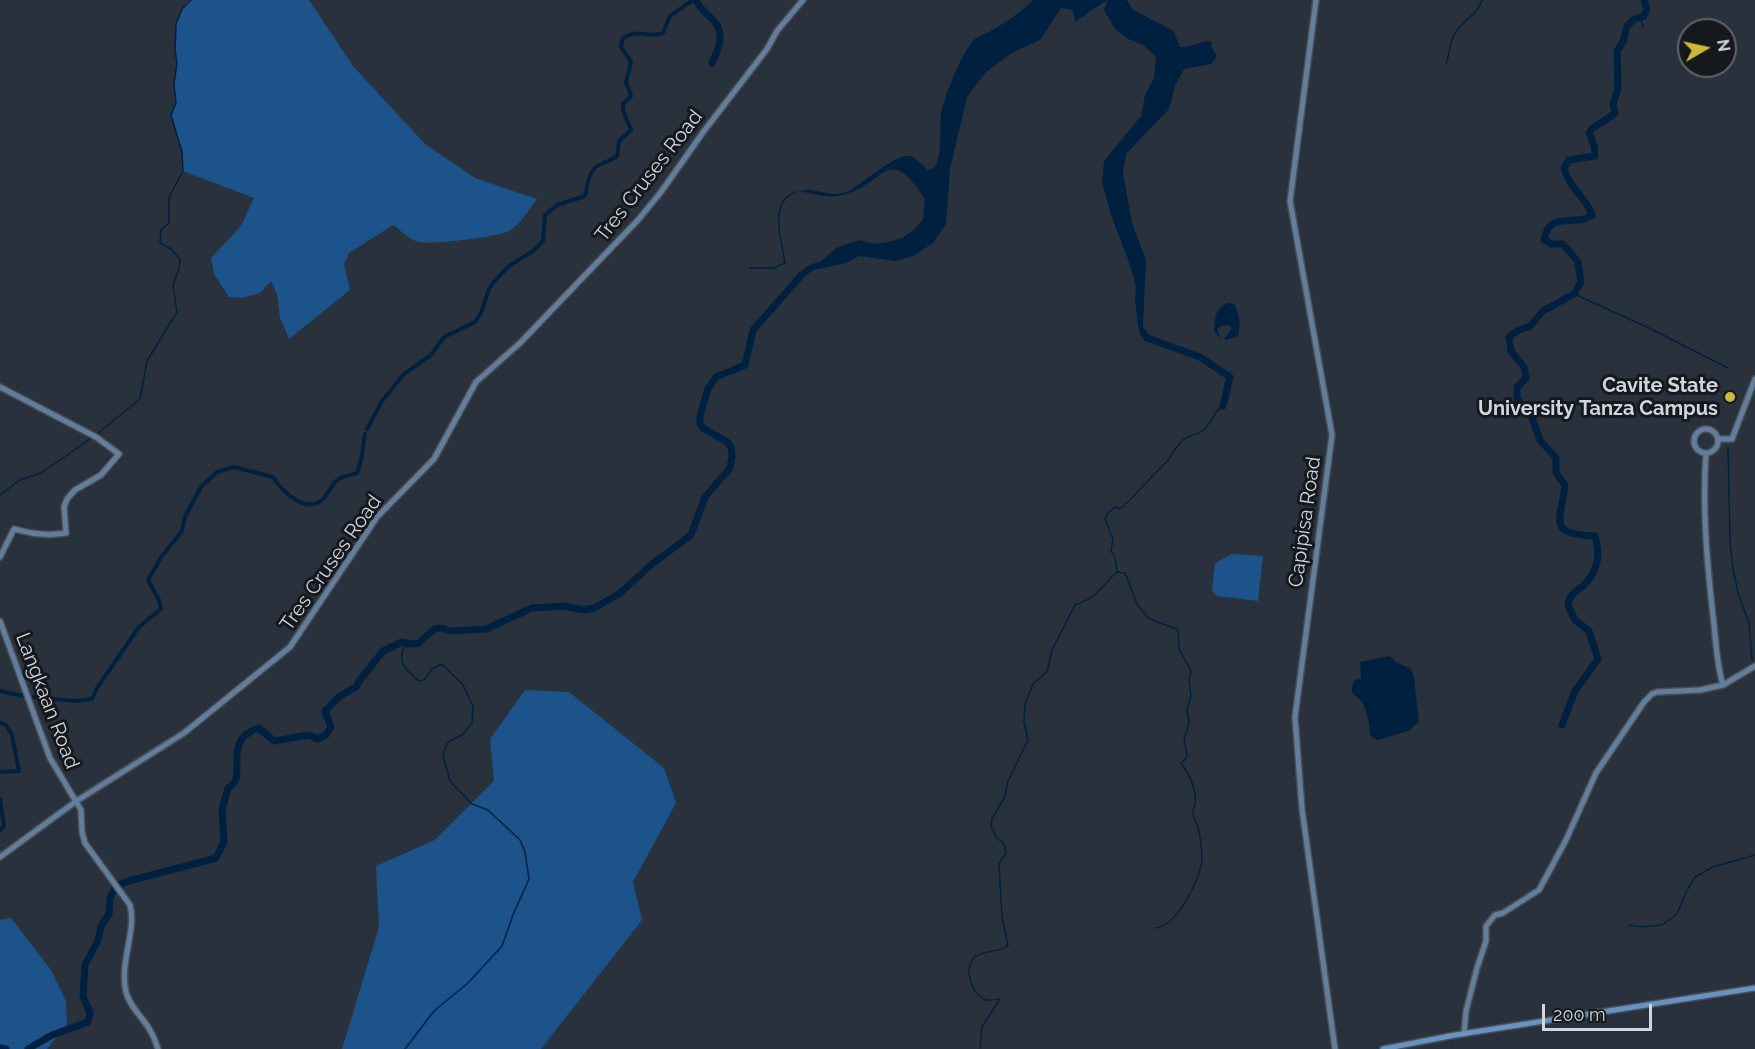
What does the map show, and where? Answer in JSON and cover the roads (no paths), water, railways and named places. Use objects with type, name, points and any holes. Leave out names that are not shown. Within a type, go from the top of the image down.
[{"type":"main road","name":"Tres Cruses Road","points":[[0,857],[75,802],[184,733],[290,647],[377,517],[434,459],[476,382],[527,336],[621,240],[767,49],[777,31],[803,0]]},
{"type":"main road","name":"Capipisa Road","points":[[1316,0],[1290,207],[1332,435],[1295,717],[1295,734],[1310,868],[1335,1049]]},
{"type":"main road","points":[[1718,439],[1732,439],[1755,379]]},
{"type":"main road","points":[[0,387],[96,437],[119,454],[101,475],[75,490],[67,499],[64,507],[66,533],[51,536],[35,535],[14,529],[0,557]]},
{"type":"main road","points":[[1704,428],[1712,430],[1718,439],[1716,449],[1706,453],[1695,446],[1694,438],[1704,428]]},
{"type":"main road","points":[[1706,453],[1706,551],[1718,666],[1723,685]]},
{"type":"main road","name":"Langkaan Road","points":[[0,621],[50,758],[81,810],[85,843],[130,905],[132,911],[125,958],[126,993],[151,1031],[158,1049]]},
{"type":"main road","points":[[1464,1034],[1466,1011],[1486,941],[1486,926],[1495,915],[1503,913],[1539,890],[1606,757],[1644,702],[1657,692],[1700,690],[1723,685],[1755,666]]},
{"type":"main road","points":[[1383,1049],[1755,988]]},
{"type":"waterway","points":[[97,434],[140,399],[147,361],[177,312],[173,285],[180,259],[171,249],[160,243],[161,230],[169,223],[169,197],[183,171],[182,152],[171,115],[176,103],[174,84],[177,63],[176,24],[182,9],[191,0]]},
{"type":"waterway","points":[[367,429],[382,401],[404,374],[431,355],[444,337],[475,322],[493,283],[509,266],[533,251],[543,241],[545,215],[557,205],[585,196],[593,170],[617,156],[619,141],[631,130],[623,110],[623,104],[631,96],[626,82],[631,62],[621,47],[623,38],[634,34],[663,33],[670,16],[693,0]]},
{"type":"waterway","points":[[696,0],[719,29],[719,46],[712,63]]},
{"type":"waterway","points":[[1446,64],[1454,35],[1477,10],[1482,0]]},
{"type":"waterway","points":[[1562,725],[1575,691],[1598,659],[1589,631],[1575,620],[1568,605],[1573,594],[1586,583],[1594,572],[1598,549],[1595,536],[1569,532],[1560,523],[1565,485],[1556,473],[1556,458],[1540,440],[1531,415],[1517,399],[1517,387],[1526,378],[1524,367],[1511,351],[1509,337],[1530,326],[1543,311],[1574,294],[1581,282],[1578,262],[1563,244],[1552,244],[1544,240],[1551,225],[1557,222],[1585,219],[1592,215],[1566,175],[1564,168],[1569,160],[1595,156],[1594,145],[1589,133],[1615,113],[1613,104],[1618,89],[1617,51],[1623,42],[1627,26],[1634,19],[1644,16],[1647,9],[1644,0]]},
{"type":"waterway","points":[[1640,17],[1643,27]]},
{"type":"waterway","points":[[750,268],[774,268],[785,263],[779,213],[787,197],[795,192]]},
{"type":"waterway","points":[[28,1049],[52,1035],[88,1022],[90,1013],[83,997],[85,965],[98,940],[101,926],[109,914],[110,898],[115,887],[125,882],[216,858],[224,842],[222,809],[228,788],[234,783],[236,776],[237,750],[240,741],[247,734],[259,728],[274,741],[309,735],[318,739],[326,735],[331,727],[325,711],[340,696],[356,687],[383,651],[402,642],[419,643],[434,629],[441,628],[451,631],[486,629],[532,608],[563,606],[584,610],[594,608],[619,594],[652,564],[691,535],[705,497],[730,468],[732,456],[731,447],[726,441],[704,429],[700,424],[700,415],[708,389],[716,377],[745,365],[753,330],[799,278]]},
{"type":"waterway","points":[[1574,294],[1649,328],[1728,368]]},
{"type":"waterway","points":[[1143,332],[1147,338],[1200,357],[1230,377],[1223,406]]},
{"type":"waterway","points":[[1117,571],[1115,558],[1111,551],[1113,539],[1105,519],[1107,514],[1116,506],[1118,509],[1123,507],[1170,458],[1184,439],[1202,431],[1223,406]]},
{"type":"waterway","points":[[30,697],[77,701],[92,699],[97,688],[139,627],[161,609],[159,600],[148,580],[162,556],[182,531],[185,517],[201,487],[217,472],[234,467],[273,477],[282,489],[296,500],[303,503],[317,503],[324,498],[337,481],[357,473],[365,434]]},
{"type":"waterway","points":[[0,495],[20,480],[41,473],[93,437]]},
{"type":"waterway","points":[[1728,448],[1730,542],[1738,593],[1749,623],[1752,660]]},
{"type":"waterway","points":[[1117,572],[1125,573],[1137,604],[1148,618],[1178,630],[1179,649],[1191,671],[1189,680],[1191,696],[1187,710],[1189,721],[1184,738],[1187,757],[1181,763],[1194,788],[1193,813],[1199,831],[1201,867],[1193,889],[1180,910],[1172,919],[1156,928]]},
{"type":"waterway","points":[[980,1048],[982,1027],[1000,999],[981,998],[973,988],[969,976],[970,964],[980,954],[1008,946],[1002,917],[999,864],[1006,853],[1004,844],[996,837],[991,826],[992,818],[1004,799],[1008,781],[1028,740],[1024,722],[1025,704],[1033,684],[1047,672],[1052,650],[1075,605],[1094,595],[1117,572]]},
{"type":"waterway","points":[[405,1049],[434,1011],[468,983],[502,946],[529,879],[525,852],[520,840],[488,810],[472,804],[450,781],[443,755],[448,742],[462,735],[472,723],[473,706],[463,685],[442,664],[432,669],[424,680],[419,681],[404,667],[402,658],[404,647],[419,643]]},
{"type":"waterway","points":[[0,691],[23,696]]},
{"type":"waterway","points":[[0,723],[6,725],[12,735],[19,771],[0,772]]},
{"type":"waterway","points":[[0,799],[4,826],[0,830]]},
{"type":"waterway","points":[[1629,925],[1641,927],[1662,925],[1677,914],[1695,877],[1713,867],[1755,855]]},
{"type":"waterway","points":[[0,1048],[6,1049]]},
{"type":"place","name":"Cavite State University Tanza Campus","points":[[1730,397]]}]
